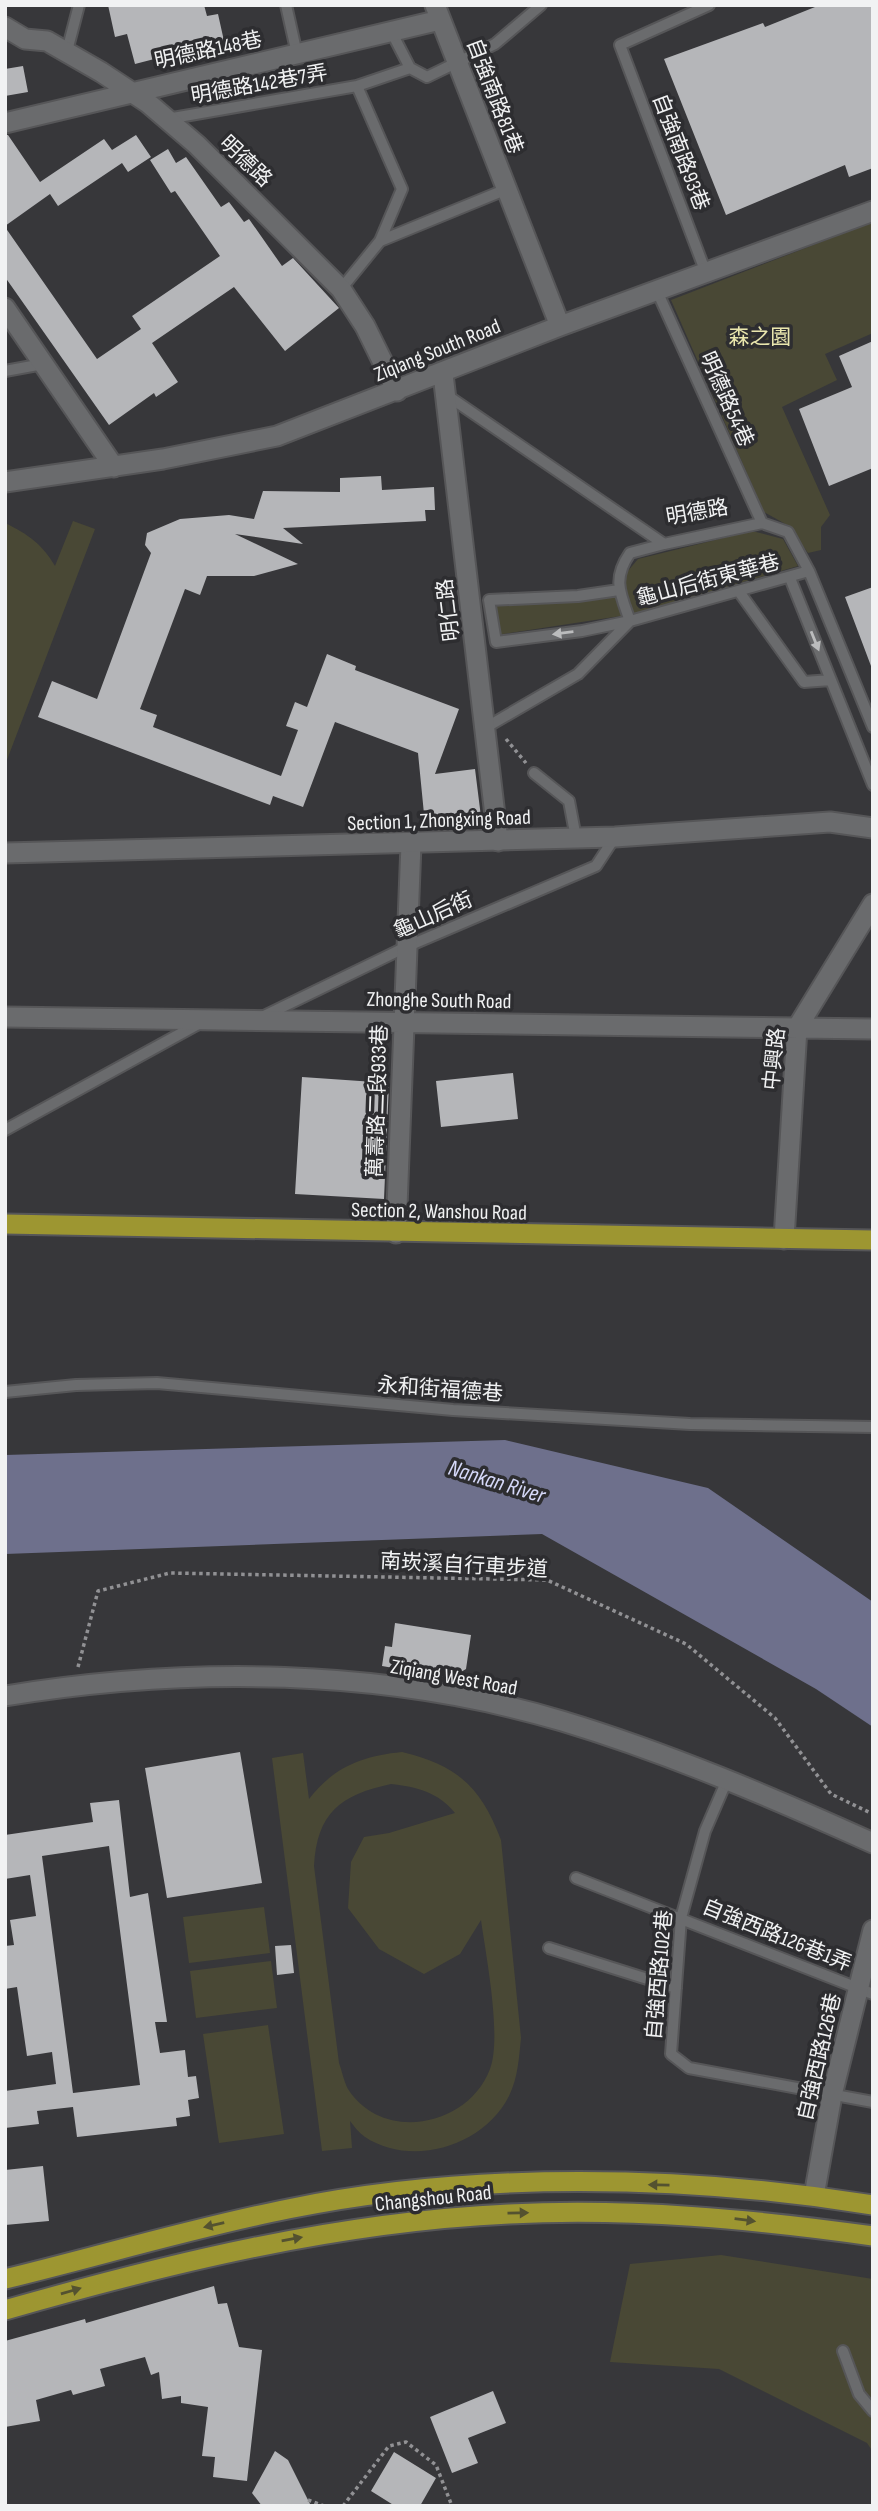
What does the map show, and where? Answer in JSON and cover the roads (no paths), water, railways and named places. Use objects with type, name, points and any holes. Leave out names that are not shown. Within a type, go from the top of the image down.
[{"type":"main road","name":"Section 2, Wanshou Road","points":[[5,1224],[873,1240]]},
{"type":"main road","name":"Changshou Road","points":[[5,2279],[150,2240],[289,2208],[428,2189],[554,2183],[702,2185],[873,2205]]},
{"type":"main road","name":"Changshou Road","points":[[5,2309],[242,2248],[339,2231],[507,2214],[617,2212],[728,2218],[873,2236]]},
{"type":"street","name":"自強南路81巷","points":[[297,54],[391,31],[438,12],[560,326]]},
{"type":"street","name":"明德路","points":[[5,27],[25,39],[47,41],[66,51],[129,91],[197,145],[341,289],[365,326],[397,391]]},
{"type":"street","name":"明德路148巷","points":[[5,123],[129,91],[297,54]]},
{"type":"street","name":"Ziqiang South Road","points":[[5,482],[114,467],[277,436],[443,374],[560,326],[873,211]]},
{"type":"street","points":[[5,308],[114,467]]},
{"type":"street","name":"明仁路","points":[[443,374],[489,725],[498,841]]},
{"type":"street","name":"Section 1, Zhongxing Road","points":[[5,853],[615,837],[830,822],[873,828]]},
{"type":"street","name":"萬壽路二段933巷","points":[[396,1233],[411,844]]},
{"type":"street","name":"中興路","points":[[784,1239],[797,1028],[873,904]]},
{"type":"street","name":"Zhonghe South Road","points":[[5,1017],[873,1029]]},
{"type":"street","name":"Ziqiang West Road","points":[[5,1696],[77,1684],[243,1675],[400,1689],[478,1702],[560,1721],[727,1780],[873,1843]]},
{"type":"street","name":"自強西路126巷","points":[[814,2196],[832,2095],[865,1991],[873,1930]]},
{"type":"lane","points":[[66,51],[79,5]]},
{"type":"lane","points":[[286,5],[297,54]]},
{"type":"lane","points":[[391,31],[410,68],[427,77],[495,44],[541,5]]},
{"type":"lane","name":"自強南路93巷","points":[[706,273],[620,45],[709,5]]},
{"type":"lane","name":"明德路142巷7弄","points":[[167,119],[357,86],[410,68]]},
{"type":"lane","points":[[341,289],[380,241],[402,189],[357,86]]},
{"type":"lane","points":[[380,241],[507,189]]},
{"type":"lane","name":"明德路54巷","points":[[657,291],[762,523]]},
{"type":"lane","points":[[5,371],[43,364]]},
{"type":"lane","name":"明德路","points":[[445,394],[664,544],[762,523]]},
{"type":"lane","points":[[762,523],[788,532],[809,571],[873,727]]},
{"type":"lane","points":[[619,590],[578,596],[489,600],[496,642],[582,631],[630,621],[619,590],[619,569],[630,553],[664,544]]},
{"type":"lane","name":"龜山后街東華巷","points":[[489,725],[579,674],[630,621],[740,593],[809,571]]},
{"type":"lane","points":[[790,578],[873,785]]},
{"type":"lane","points":[[740,593],[804,682],[831,681]]},
{"type":"lane","points":[[534,773],[569,801],[576,838]]},
{"type":"lane","name":"龜山后街","points":[[257,1019],[406,947],[596,866],[615,837]]},
{"type":"lane","points":[[5,1130],[206,1020]]},
{"type":"lane","name":"永和街福德巷","points":[[5,1392],[76,1385],[157,1383],[453,1410],[690,1424],[873,1427]]},
{"type":"lane","name":"自強西路102巷","points":[[727,1780],[705,1832],[681,1918],[671,2054],[689,2068],[832,2095]]},
{"type":"lane","name":"自強西路126巷1弄","points":[[576,1878],[865,1991]]},
{"type":"lane","points":[[549,1948],[676,1988]]},
{"type":"lane","points":[[832,2095],[873,2102]]},
{"type":"lane","points":[[843,2351],[859,2394],[873,2412]]},
{"type":"water","name":"Nankan River","points":[[505,1440],[708,1488],[873,1602],[873,1727],[816,1689],[542,1534],[5,1554],[5,1455]]},
{"type":"park label","name":"森之園","points":[[760,337]]}]
